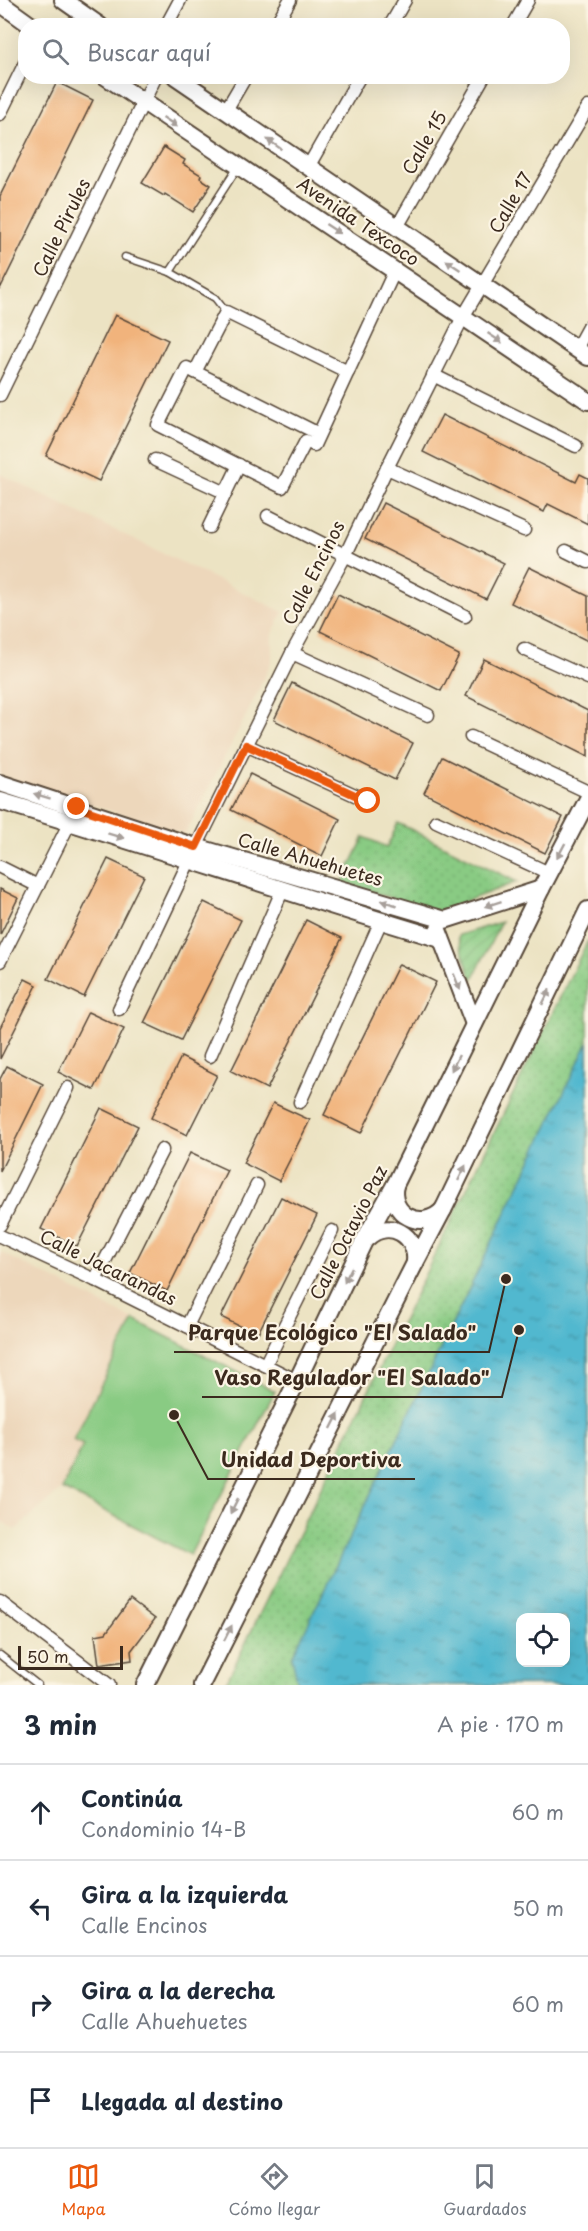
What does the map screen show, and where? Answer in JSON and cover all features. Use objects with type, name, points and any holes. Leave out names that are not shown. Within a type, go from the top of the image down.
[{"type":"street","points":[[63,0],[89,18]]},
{"type":"street","points":[[170,18],[180,0]]},
{"type":"street","points":[[280,18],[290,0]]},
{"type":"street","points":[[395,18],[405,0]]},
{"type":"street","points":[[518,18],[528,0]]},
{"type":"street","points":[[0,3],[22,18]]},
{"type":"street","points":[[0,114],[18,77]]},
{"type":"street","name":"Avenida Texcoco","points":[[116,84],[588,401]]},
{"type":"street","name":"Calle Pirules","points":[[0,395],[4,380],[152,84]]},
{"type":"street","name":"Avenida Texcoco","points":[[187,84],[582,353]]},
{"type":"street","points":[[226,110],[241,84]]},
{"type":"street","points":[[308,167],[355,84]]},
{"type":"street","name":"Calle 15","points":[[397,227],[479,84]]},
{"type":"street","name":"Calle 17","points":[[464,317],[588,107]]},
{"type":"street","points":[[320,434],[187,368],[158,425],[282,487],[306,441],[314,445],[320,434],[395,270]]},
{"type":"street","points":[[195,372],[226,312],[348,372]]},
{"type":"street","name":"Calle Encinos","points":[[120,1009],[246,745],[292,653],[345,556],[433,375],[464,317]]},
{"type":"street","points":[[582,353],[588,327]]},
{"type":"street","points":[[433,375],[576,446]]},
{"type":"street","points":[[155,460],[226,493]]},
{"type":"street","points":[[209,527],[239,465]]},
{"type":"street","points":[[387,468],[524,530]]},
{"type":"street","points":[[268,516],[465,616]]},
{"type":"street","points":[[566,551],[588,562]]},
{"type":"street","points":[[524,649],[588,678]]},
{"type":"street","points":[[292,653],[428,715]]},
{"type":"street","points":[[471,737],[588,792]]},
{"type":"street","points":[[246,745],[368,801]]},
{"type":"street","name":"Calle Ahuehuetes","points":[[0,783],[74,814],[193,853],[445,920]]},
{"type":"street","name":"Calle Octavio Paz","points":[[145,1685],[588,799]]},
{"type":"street","name":"Calle Ahuehuetes","points":[[0,801],[74,814]]},
{"type":"street","points":[[0,961],[74,814]]},
{"type":"street","points":[[436,820],[549,873]]},
{"type":"street","name":"Calle Ahuehuetes","points":[[193,853],[282,891],[441,939]]},
{"type":"street","points":[[0,867],[38,886]]},
{"type":"street","points":[[474,1024],[441,939],[439,926],[445,920],[541,889]]},
{"type":"street","points":[[210,1056],[282,891]]},
{"type":"street","points":[[202,1685],[414,1263],[446,1206],[588,910]]},
{"type":"street","points":[[300,1102],[381,921]]},
{"type":"street","points":[[0,1225],[68,1088]]},
{"type":"street","points":[[95,1280],[162,1150]]},
{"type":"street","points":[[187,1326],[257,1185]]},
{"type":"street","points":[[395,1185],[396,1204],[399,1210],[410,1219],[430,1220],[446,1206]]},
{"type":"street","points":[[366,1239],[371,1234],[384,1229],[399,1231],[411,1240],[414,1248],[414,1263]]},
{"type":"street","points":[[265,1365],[332,1231]]},
{"type":"street","name":"Calle Jacarandas","points":[[0,1236],[95,1280],[297,1381]]},
{"type":"street","points":[[0,1602],[109,1685]]},
{"type":"lane","points":[[170,272],[238,166]]},
{"type":"lane","points":[[124,257],[170,272],[215,298],[226,312]]},
{"type":"lane","points":[[0,1655],[38,1685]]},
{"type":"shaded area","points":[[0,474],[283,612],[272,634],[272,660],[185,834],[0,776]]},
{"type":"shaded area","points":[[0,1252],[134,1320],[74,1439],[83,1444],[62,1489],[15,1530],[0,1520]]},
{"type":"green space","points":[[398,823],[517,882],[437,912],[342,883],[364,837],[387,847]]},
{"type":"green space","points":[[501,922],[472,981],[459,935]]},
{"type":"green space","points":[[588,940],[588,1685],[225,1685]]},
{"type":"green space","points":[[134,1320],[275,1391],[190,1555],[62,1489],[83,1445],[73,1440]]},
{"type":"water","points":[[588,1042],[588,1685],[298,1685],[292,1657]]},
{"type":"building","points":[[56,84],[61,84],[93,100],[0,289],[0,196]]},
{"type":"building","points":[[164,147],[185,160],[183,164],[201,175],[200,178],[211,185],[193,212],[165,194],[164,196],[142,183]]},
{"type":"building","points":[[115,315],[168,340],[99,481],[46,456]]},
{"type":"building","points":[[442,415],[576,482],[580,474],[588,478],[588,524],[548,504],[544,512],[423,452]]},
{"type":"building","points":[[383,503],[504,563],[486,599],[365,539]]},
{"type":"building","points":[[529,567],[588,596],[588,641],[511,603]]},
{"type":"building","points":[[338,594],[459,655],[441,691],[320,631]]},
{"type":"building","points":[[484,659],[588,711],[588,757],[466,696]]},
{"type":"building","points":[[292,683],[413,743],[395,780],[274,720]]},
{"type":"building","points":[[442,757],[563,817],[545,853],[424,793]]},
{"type":"building","points":[[250,774],[340,819],[322,856],[231,810]]},
{"type":"building","points":[[108,859],[144,876],[84,997],[48,979]]},
{"type":"building","points":[[0,889],[18,898],[0,935]]},
{"type":"building","points":[[204,902],[241,920],[181,1040],[144,1023]]},
{"type":"building","points":[[306,920],[342,938],[267,1089],[231,1071]]},
{"type":"building","points":[[399,964],[436,982],[361,1133],[324,1115]]},
{"type":"building","points":[[25,979],[37,985],[0,1059],[0,1028]]},
{"type":"building","points":[[88,1012],[124,1029],[94,1090],[58,1072]]},
{"type":"building","points":[[181,1057],[217,1075],[187,1135],[151,1118]]},
{"type":"building","points":[[7,1066],[43,1084],[0,1171],[0,1079]]},
{"type":"building","points":[[273,1103],[310,1120],[279,1181],[243,1163]]},
{"type":"building","points":[[101,1108],[138,1126],[77,1246],[41,1229]]},
{"type":"building","points":[[190,1153],[227,1170],[167,1291],[130,1273]]},
{"type":"building","points":[[281,1197],[317,1215],[257,1335],[221,1317]]},
{"type":"building","points":[[130,1600],[155,1619],[131,1651],[132,1660],[99,1665],[95,1635],[106,1633]]},
{"type":"place","name":"Parque Ecológico \"El Salado\"","points":[[506,1279]]},
{"type":"place","name":"Vaso Regulador \"El Salado\"","points":[[519,1330]]},
{"type":"place","name":"Unidad Deportiva","points":[[174,1415]]},
{"type":"route","points":[[77,807],[196,847],[246,745],[368,801]]}]
